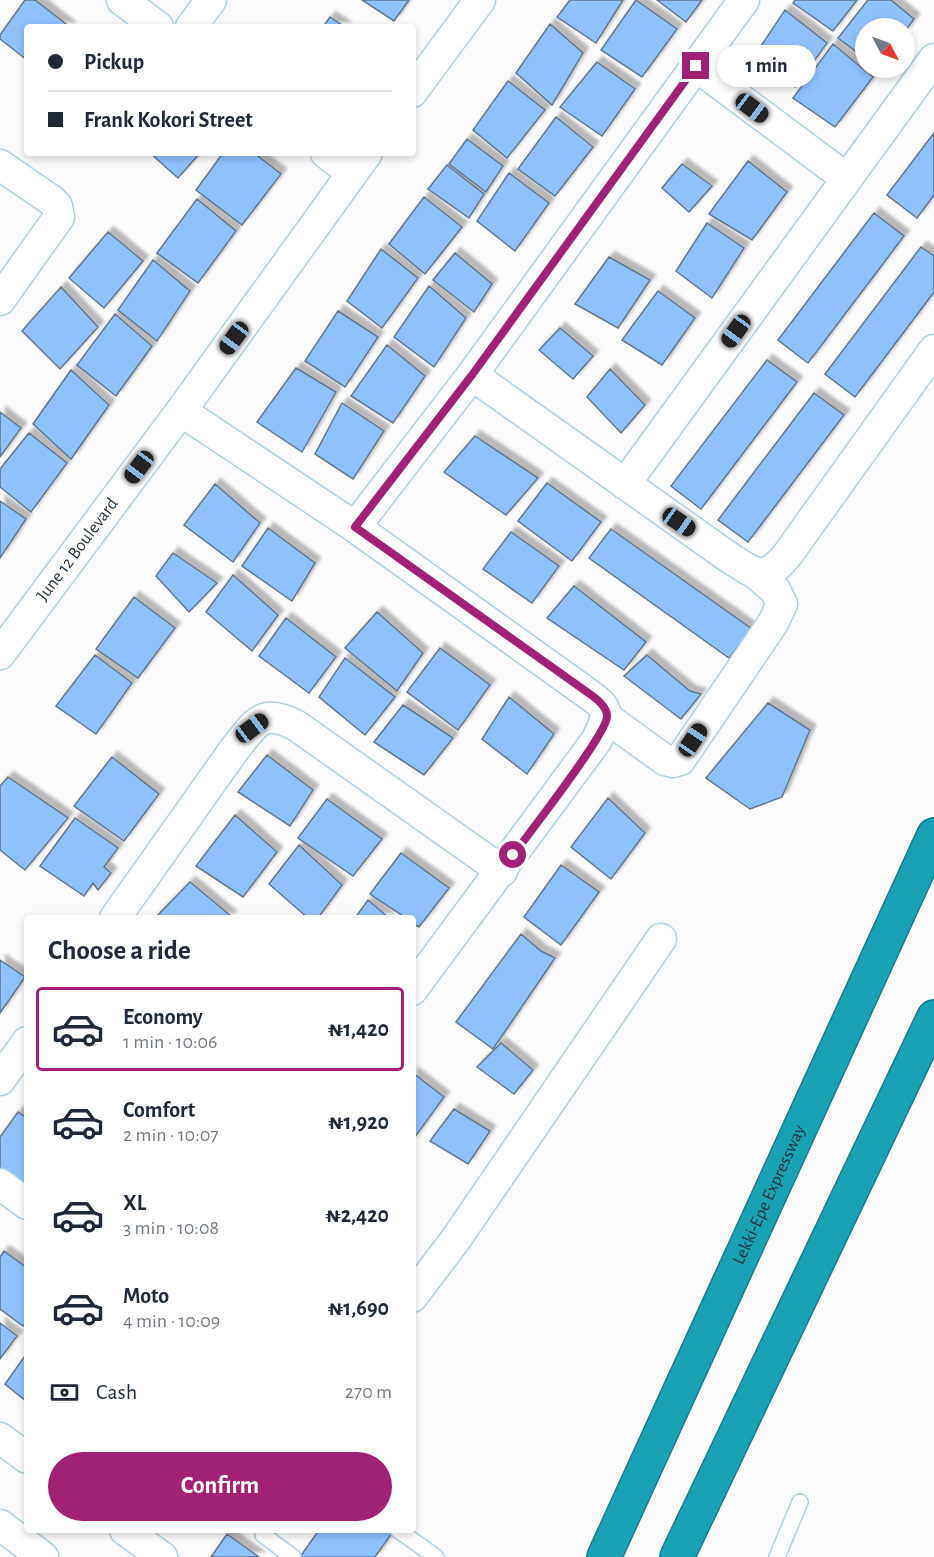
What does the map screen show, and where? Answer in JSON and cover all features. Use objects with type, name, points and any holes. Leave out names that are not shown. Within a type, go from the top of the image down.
[{"type":"highway","name":"Lekki-Epe Expressway","points":[[604,1557],[934,835]]},
{"type":"highway","points":[[677,1557],[934,1017]]},
{"type":"street","points":[[122,0],[154,24]]},
{"type":"street","points":[[193,24],[211,0]]},
{"type":"street","points":[[416,87],[480,0]]},
{"type":"street","points":[[355,527],[472,375],[744,0]]},
{"type":"street","points":[[625,484],[934,59]]},
{"type":"street","points":[[696,66],[846,178]]},
{"type":"street","points":[[336,156],[360,163]]},
{"type":"street","name":"June 12 Boulevard","points":[[0,654],[181,411],[360,163]]},
{"type":"street","points":[[0,165],[51,200],[57,206],[59,217],[0,300]]},
{"type":"street","points":[[755,573],[765,574],[776,569],[934,350]]},
{"type":"street","points":[[181,411],[355,527],[590,694],[599,701],[607,718],[665,760],[680,760],[773,623],[782,604],[774,590],[755,573],[472,375]]},
{"type":"street","points":[[117,915],[234,750],[252,728],[267,717],[279,717],[297,726],[502,871]]},
{"type":"street","points":[[416,985],[596,741],[607,718]]},
{"type":"street","points":[[416,1292],[456,1239],[662,939]]},
{"type":"street","points":[[0,1080],[24,1046]]},
{"type":"street","points":[[0,1184],[24,1202]]},
{"type":"street","points":[[0,1438],[24,1456]]},
{"type":"street","points":[[0,1525],[43,1557]]},
{"type":"street","points":[[129,1533],[162,1557]]},
{"type":"lane","points":[[777,1557],[800,1502]]},
{"type":"lane","points":[[264,1533],[262,1535],[293,1557]]},
{"type":"lane","points":[[402,1533],[436,1557]]},
{"type":"building","points":[[25,0],[35,0],[66,24],[24,24],[24,58],[0,39],[0,35]]},
{"type":"building","points":[[362,0],[409,0],[394,21]]},
{"type":"building","points":[[570,0],[623,0],[596,43],[557,17]]},
{"type":"building","points":[[636,0],[677,29],[642,77],[601,50]]},
{"type":"building","points":[[657,0],[702,0],[686,22]]},
{"type":"building","points":[[795,0],[857,0],[833,31],[793,3]]},
{"type":"building","points":[[868,0],[891,0],[913,18],[855,18],[855,51],[838,38]]},
{"type":"building","points":[[785,10],[827,43],[795,87],[751,61]]},
{"type":"building","points":[[330,17],[340,24],[325,24]]},
{"type":"building","points":[[550,24],[583,53],[552,105],[516,73]]},
{"type":"building","points":[[833,44],[855,62],[855,78],[872,78],[835,127],[793,98]]},
{"type":"building","points":[[597,62],[635,89],[602,136],[560,107]]},
{"type":"building","points":[[508,81],[545,110],[507,158],[473,130]]},
{"type":"building","points":[[556,117],[593,147],[555,196],[518,169]]},
{"type":"building","points":[[934,133],[934,195],[917,218],[887,195]]},
{"type":"building","points":[[467,139],[503,166],[486,192],[449,164]]},
{"type":"building","points":[[153,156],[197,156],[178,178]]},
{"type":"building","points":[[221,156],[258,156],[281,174],[242,225],[196,190]]},
{"type":"building","points":[[748,161],[787,192],[752,240],[709,214]]},
{"type":"building","points":[[682,164],[712,186],[689,212],[662,188]]},
{"type":"building","points":[[447,165],[484,194],[469,218],[428,189]]},
{"type":"building","points":[[509,173],[549,203],[515,251],[477,221]]},
{"type":"building","points":[[424,197],[462,227],[425,274],[389,244]]},
{"type":"building","points":[[197,199],[236,231],[198,283],[157,253]]},
{"type":"building","points":[[874,213],[904,236],[808,363],[778,340]]},
{"type":"building","points":[[707,223],[744,248],[712,298],[676,271]]},
{"type":"building","points":[[108,232],[143,261],[104,308],[69,278]]},
{"type":"building","points":[[921,247],[934,256],[934,292],[855,397],[825,374]]},
{"type":"building","points":[[381,249],[418,278],[382,328],[347,301]]},
{"type":"building","points":[[455,253],[492,284],[474,312],[433,280]]},
{"type":"building","points":[[609,257],[650,280],[618,328],[575,304]]},
{"type":"building","points":[[153,260],[190,291],[157,341],[118,310]]},
{"type":"building","points":[[429,286],[466,318],[434,367],[394,337]]},
{"type":"building","points":[[61,287],[98,327],[60,369],[22,331]]},
{"type":"building","points":[[658,291],[695,318],[662,365],[622,340]]},
{"type":"building","points":[[338,311],[378,337],[345,387],[305,361]]},
{"type":"building","points":[[115,314],[152,346],[116,396],[77,365]]},
{"type":"building","points":[[560,328],[593,356],[573,379],[539,350]]},
{"type":"building","points":[[387,345],[425,376],[393,423],[351,396]]},
{"type":"building","points":[[767,360],[797,382],[701,509],[671,486]]},
{"type":"building","points":[[296,368],[336,392],[302,452],[257,422]]},
{"type":"building","points":[[610,369],[645,405],[621,433],[587,397]]},
{"type":"building","points":[[71,370],[109,405],[71,459],[33,424]]},
{"type":"building","points":[[814,393],[844,415],[748,542],[718,520]]},
{"type":"building","points":[[342,403],[384,431],[353,479],[315,454]]},
{"type":"building","points":[[0,412],[21,428],[0,457]]},
{"type":"building","points":[[29,433],[67,463],[31,512],[0,487],[0,469]]},
{"type":"building","points":[[475,436],[538,478],[506,515],[444,472]]},
{"type":"building","points":[[547,483],[601,522],[572,561],[518,521]]},
{"type":"building","points":[[215,484],[260,523],[233,562],[184,525]]},
{"type":"building","points":[[0,501],[26,519],[0,558]]},
{"type":"building","points":[[268,528],[315,563],[292,601],[242,566]]},
{"type":"building","points":[[611,529],[752,629],[729,658],[589,558]]},
{"type":"building","points":[[511,532],[559,566],[532,603],[483,569]]},
{"type":"building","points":[[173,553],[217,583],[189,612],[156,576]]},
{"type":"building","points":[[233,575],[278,615],[252,651],[206,612]]},
{"type":"building","points":[[574,586],[646,642],[624,670],[547,618]]},
{"type":"building","points":[[134,597],[175,628],[138,678],[96,649]]},
{"type":"building","points":[[377,612],[423,653],[397,691],[345,648]]},
{"type":"building","points":[[286,618],[336,657],[309,693],[259,656]]},
{"type":"building","points":[[440,648],[490,685],[458,730],[407,692]]},
{"type":"building","points":[[95,655],[132,683],[96,734],[56,706]]},
{"type":"building","points":[[647,655],[690,691],[701,694],[681,719],[624,676]]},
{"type":"building","points":[[345,658],[395,697],[365,735],[319,697]]},
{"type":"building","points":[[509,697],[554,734],[527,774],[482,739]]},
{"type":"building","points":[[768,703],[810,730],[782,797],[750,809],[706,778]]},
{"type":"building","points":[[403,705],[453,738],[424,775],[374,742]]},
{"type":"building","points":[[267,755],[313,790],[290,826],[238,792]]},
{"type":"building","points":[[112,757],[159,794],[124,841],[74,806]]},
{"type":"building","points":[[8,777],[68,818],[25,870],[0,850],[0,786]]},
{"type":"building","points":[[608,798],[645,833],[611,879],[571,847]]},
{"type":"building","points":[[327,799],[382,839],[353,876],[298,838]]},
{"type":"building","points":[[235,815],[277,852],[243,897],[196,866]]},
{"type":"building","points":[[75,818],[118,848],[104,867],[111,873],[98,890],[93,883],[84,896],[40,866]]},
{"type":"building","points":[[299,845],[342,885],[320,915],[305,915],[269,884]]},
{"type":"building","points":[[401,853],[449,888],[419,927],[416,925],[416,915],[402,915],[370,894]]},
{"type":"building","points":[[561,865],[599,892],[561,945],[524,917]]},
{"type":"building","points":[[190,882],[230,915],[158,915]]},
{"type":"building","points":[[368,900],[386,915],[357,915]]},
{"type":"building","points":[[521,934],[541,951],[555,958],[493,1049],[456,1022]]},
{"type":"building","points":[[0,960],[24,978],[0,1013]]},
{"type":"building","points":[[501,1043],[533,1070],[514,1094],[477,1067]]},
{"type":"building","points":[[416,1075],[444,1097],[416,1136]]},
{"type":"building","points":[[454,1109],[490,1131],[468,1164],[430,1141]]},
{"type":"building","points":[[18,1112],[24,1116],[24,1185],[0,1170],[0,1137]]},
{"type":"building","points":[[4,1251],[24,1266],[23,1326],[0,1309],[0,1257]]},
{"type":"building","points":[[0,1323],[17,1336],[0,1359]]},
{"type":"building","points":[[24,1357],[24,1400],[5,1384]]},
{"type":"building","points":[[317,1533],[392,1533],[375,1557],[300,1557]]},
{"type":"building","points":[[227,1534],[259,1557],[211,1557]]},
{"type":"route","points":[[513,855],[596,741],[607,718],[606,711],[599,701],[580,687],[355,527],[472,375],[696,66]]}]
